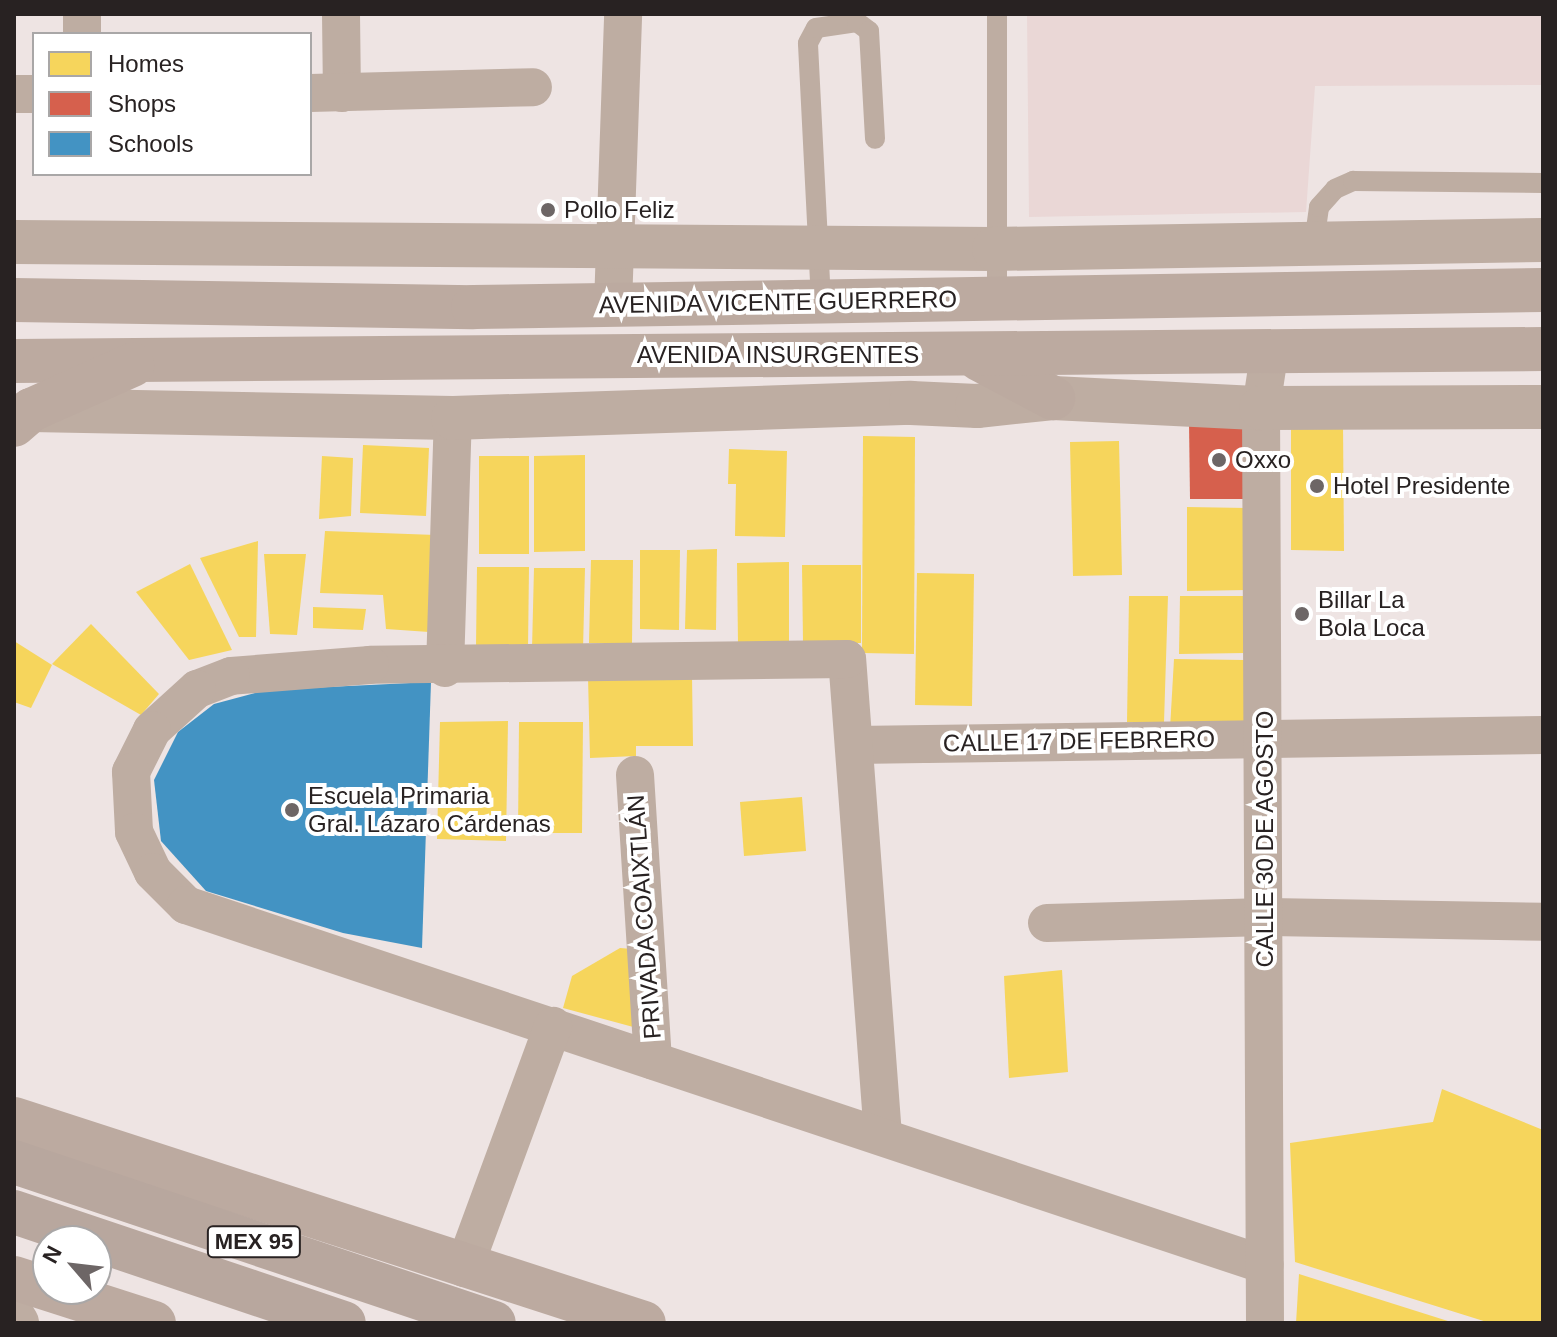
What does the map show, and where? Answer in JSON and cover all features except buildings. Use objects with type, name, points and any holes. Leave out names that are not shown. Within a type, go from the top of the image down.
[{"type":"highway","name":"MEX 95","points":[[14,1162],[494,1323]]},
{"type":"highway","name":"MEX 95","points":[[14,1212],[344,1323]]},
{"type":"main road","name":"AVENIDA VICENTE GUERRERO","points":[[14,300],[193,306],[613,305],[1543,290]]},
{"type":"main road","points":[[702,356],[705,303]]},
{"type":"main road","name":"AVENIDA INSURGENTES","points":[[14,361],[970,354],[1269,355],[1543,349]]},
{"type":"main road","points":[[970,354],[1053,398]]},
{"type":"main road","points":[[22,418],[143,360]]},
{"type":"main road","points":[[14,1119],[464,1268],[644,1323]]},
{"type":"main road","points":[[14,1278],[154,1323]]},
{"type":"street","points":[[341,14],[326,93],[533,87]]},
{"type":"street","points":[[613,305],[623,14]]},
{"type":"street","points":[[14,242],[994,249],[1543,240]]},
{"type":"street","name":"CALLE 30 DE AGOSTO","points":[[1265,1323],[1266,738],[1261,408],[1269,355]]},
{"type":"street","points":[[22,418],[453,418],[911,403],[977,406],[1053,398],[1261,408],[1543,407]]},
{"type":"street","points":[[445,668],[453,418]]},
{"type":"street","points":[[883,1136],[847,659],[445,668],[370,665],[231,676],[197,689],[152,730],[131,772],[134,832],[153,872],[186,905],[1265,1265]]},
{"type":"street","name":"CALLE 17 DE FEBRERO","points":[[855,745],[1543,735]]},
{"type":"street","name":"PRIVADA COAIXTLÁN","points":[[635,775],[653,1060]]},
{"type":"street","points":[[1047,923],[1266,917],[1543,922]]},
{"type":"street","points":[[464,1268],[553,1026]]},
{"type":"street","points":[[14,1318],[17,1323]]},
{"type":"lane","points":[[997,14],[994,249],[997,298]]},
{"type":"lane","points":[[821,301],[808,43],[816,28],[857,22],[869,31],[875,139]]},
{"type":"lane","points":[[1314,243],[1319,207],[1335,189],[1353,181],[1543,183]]},
{"type":"shaded area","points":[[1027,14],[1543,14],[1543,85],[1315,86],[1306,212],[1029,217]]},
{"type":"place","name":"Pollo Feliz","points":[[548,210]]},
{"type":"place","name":"Oxxo","points":[[1219,460]]},
{"type":"place","name":"Hotel Presidente","points":[[1317,486]]},
{"type":"place","name":"Billar La Bola Loca","points":[[1302,614]]},
{"type":"place","name":"Escuela Primaria Gral. Lázaro Cárdenas","points":[[292,810]]}]
